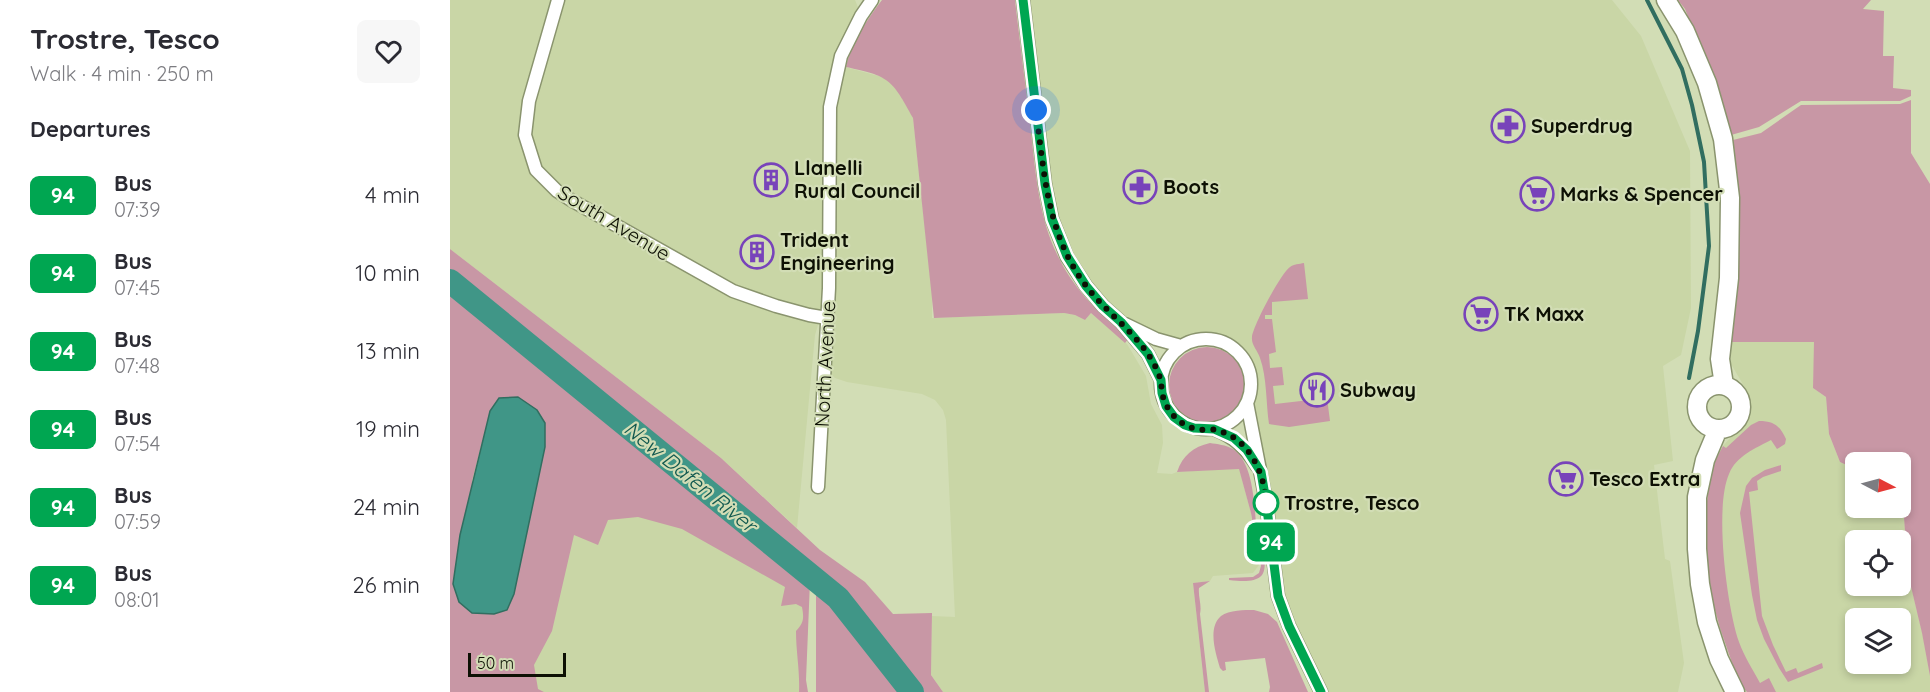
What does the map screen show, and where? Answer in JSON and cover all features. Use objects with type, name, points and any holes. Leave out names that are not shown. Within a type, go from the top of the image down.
[{"type":"main road","points":[[1666,0],[1685,31],[1707,83],[1723,140],[1730,198],[1729,278],[1720,360],[1724,385]]},
{"type":"main road","points":[[1724,385],[1736,392],[1741,410],[1735,422],[1724,429],[1718,429],[1705,424],[1700,419],[1697,404],[1703,391],[1709,387],[1724,385]]},
{"type":"main road","points":[[1718,429],[1705,460],[1697,497],[1697,549],[1707,622],[1719,659],[1736,692]]},
{"type":"street","name":"South Avenue","points":[[558,0],[526,116],[525,135],[536,170],[557,191],[571,200],[733,291],[776,306],[827,318]]},
{"type":"street","name":"North Avenue","points":[[818,487],[830,234],[830,107],[841,56],[861,16],[872,0]]},
{"type":"street","points":[[1023,0],[1045,184],[1052,219],[1067,256],[1086,286],[1148,354],[1161,380]]},
{"type":"street","points":[[1121,322],[1156,339],[1181,346]]},
{"type":"street","points":[[1214,429],[1233,421],[1241,413],[1251,392],[1251,379],[1248,367],[1232,347],[1220,341],[1207,339],[1181,346],[1171,355],[1164,367],[1161,380],[1166,406],[1174,417],[1185,425],[1214,429],[1234,438],[1247,450],[1261,472]]},
{"type":"street","points":[[1247,403],[1266,501],[1278,596],[1289,626],[1321,692]]},
{"type":"shaded area","points":[[450,0],[855,0],[861,15],[838,65],[886,78],[898,90],[913,118],[932,293],[932,318],[1064,313],[1085,320],[1091,313],[1127,344],[1146,376],[1151,404],[1162,425],[1163,443],[1157,473],[1172,474],[1239,468],[1251,513],[1259,565],[1253,573],[1213,576],[1210,581],[1193,583],[1205,692],[943,692],[931,675],[932,616],[955,617],[946,420],[943,410],[935,400],[922,394],[847,382],[829,373],[828,291],[815,335],[797,528],[721,458],[450,249]]},
{"type":"shaded area","points":[[882,0],[1015,0],[1037,181],[1047,230],[1066,272],[1100,312],[1129,338],[1125,343],[1091,313],[1085,320],[1064,313],[934,318],[913,118],[900,95],[888,81],[872,73],[846,67],[865,23]]},
{"type":"shaded area","points":[[1023,0],[1612,0],[1641,36],[1690,151],[1691,308],[1681,355],[1663,366],[1673,461],[1654,465],[1665,559],[1670,561],[1684,663],[1678,692],[1320,692],[1289,626],[1247,403],[1251,392],[1248,367],[1232,347],[1220,341],[1207,339],[1181,346],[1121,322],[1086,287],[1052,219]]},
{"type":"shaded area","points":[[1678,0],[1871,0],[1863,9],[1884,11],[1883,56],[1894,56],[1893,88],[1911,90],[1911,96],[1900,101],[1801,101],[1759,127],[1731,135],[1709,70],[1685,9]]},
{"type":"shaded area","points":[[1911,100],[1911,153],[1930,184],[1930,676],[1911,587],[1911,530],[1905,530],[1904,518],[1911,518],[1911,452],[1845,452],[1845,464],[1840,462],[1829,434],[1826,397],[1813,388],[1814,342],[1729,342],[1737,243],[1733,140],[1761,133],[1801,105],[1900,104]]},
{"type":"shaded area","points":[[450,249],[721,458],[820,550],[865,582],[893,614],[932,613],[931,675],[943,692],[816,692],[816,568],[450,273]]},
{"type":"shaded area","points":[[1304,263],[1308,299],[1272,302],[1272,315],[1265,315],[1265,319],[1272,319],[1276,352],[1269,354],[1270,368],[1282,367],[1284,385],[1273,386],[1275,404],[1327,398],[1330,421],[1289,427],[1269,424],[1264,374],[1252,337],[1262,312],[1280,279],[1290,267]]},
{"type":"shaded area","points":[[450,285],[810,581],[806,680],[808,692],[799,692],[796,631],[802,623],[803,611],[802,607],[796,604],[781,606],[785,587],[682,529],[638,517],[608,520],[598,545],[574,535],[552,631],[534,665],[538,689],[544,692],[450,692]],"holes":[[[499,398],[537,410],[545,423],[545,447],[514,594],[472,481],[490,412]]]},
{"type":"shaded area","points":[[450,326],[809,594],[805,692],[450,692]]},
{"type":"shaded area","points":[[1729,342],[1815,342],[1813,388],[1826,397],[1829,434],[1840,462],[1845,464],[1845,518],[1904,518],[1905,530],[1845,530],[1845,596],[1911,596],[1911,586],[1923,636],[1930,676],[1930,692],[1747,692],[1720,628],[1712,467],[1723,446],[1745,421],[1748,408],[1744,386],[1731,364]]},
{"type":"shaded area","points":[[1207,347],[1221,350],[1234,358],[1242,371],[1245,385],[1242,399],[1234,412],[1221,420],[1207,423],[1193,420],[1180,412],[1172,399],[1169,385],[1172,371],[1180,358],[1193,350]]},
{"type":"shaded area","points":[[1759,421],[1773,423],[1779,428],[1786,439],[1785,444],[1777,449],[1771,440],[1736,462],[1729,474],[1725,490],[1722,533],[1730,606],[1739,642],[1760,683],[1769,678],[1776,692],[1747,692],[1739,683],[1706,577],[1704,522],[1712,467],[1723,446],[1726,448],[1751,425]]},
{"type":"shaded area","points":[[1210,443],[1233,449],[1246,465],[1254,500],[1257,534],[1261,534],[1265,566],[1260,577],[1253,580],[1229,580],[1229,578],[1253,577],[1259,573],[1261,566],[1259,548],[1239,469],[1177,472],[1189,453]]},
{"type":"shaded area","points":[[1781,465],[1781,471],[1763,477],[1757,481],[1758,490],[1749,492],[1762,616],[1786,672],[1796,668],[1798,673],[1822,663],[1823,668],[1788,682],[1764,639],[1757,620],[1740,513],[1746,486],[1752,478],[1765,470]]},
{"type":"shaded area","points":[[1210,581],[1199,588],[1209,692],[1205,692],[1193,583]]},
{"type":"shaded area","points":[[1254,610],[1268,614],[1277,622],[1308,692],[1269,692],[1265,658],[1225,662],[1226,670],[1223,671],[1220,668],[1213,634],[1217,621],[1228,613]]},
{"type":"water","points":[[518,397],[537,410],[545,423],[545,447],[514,594],[507,610],[494,614],[472,613],[459,602],[453,584],[460,535],[490,411],[499,398]]},
{"type":"waterway","points":[[1647,0],[1682,69],[1704,162],[1709,246],[1698,331],[1689,378]]},
{"type":"waterway","name":"New Dafen River","points":[[450,281],[838,598],[912,692]]},
{"type":"bus line","name":"94","points":[[1023,0],[1045,184],[1052,219],[1067,256],[1086,286],[1148,354],[1161,380],[1166,406],[1174,417],[1185,425],[1204,430],[1214,429],[1234,438],[1247,450],[1261,472],[1278,596],[1289,626],[1321,692]]},
{"type":"place","name":"Superdrug","points":[[1508,126]]},
{"type":"place","name":"Llanelli Rural Council","points":[[771,180]]},
{"type":"place","name":"Boots","points":[[1140,187]]},
{"type":"place","name":"Marks & Spencer","points":[[1537,194]]},
{"type":"place","name":"Trident Engineering","points":[[757,252]]},
{"type":"place","name":"TK Maxx","points":[[1481,314]]},
{"type":"place","name":"Subway","points":[[1317,390]]},
{"type":"place","name":"Tesco Extra","points":[[1566,479]]},
{"type":"place","name":"Trostre, Tesco","points":[[1266,503]]},
{"type":"route","points":[[1036,110],[1045,184],[1052,219],[1067,256],[1086,286],[1148,354],[1161,380],[1166,406],[1174,417],[1194,428],[1214,429],[1225,433],[1247,450],[1261,472],[1266,503]]}]
